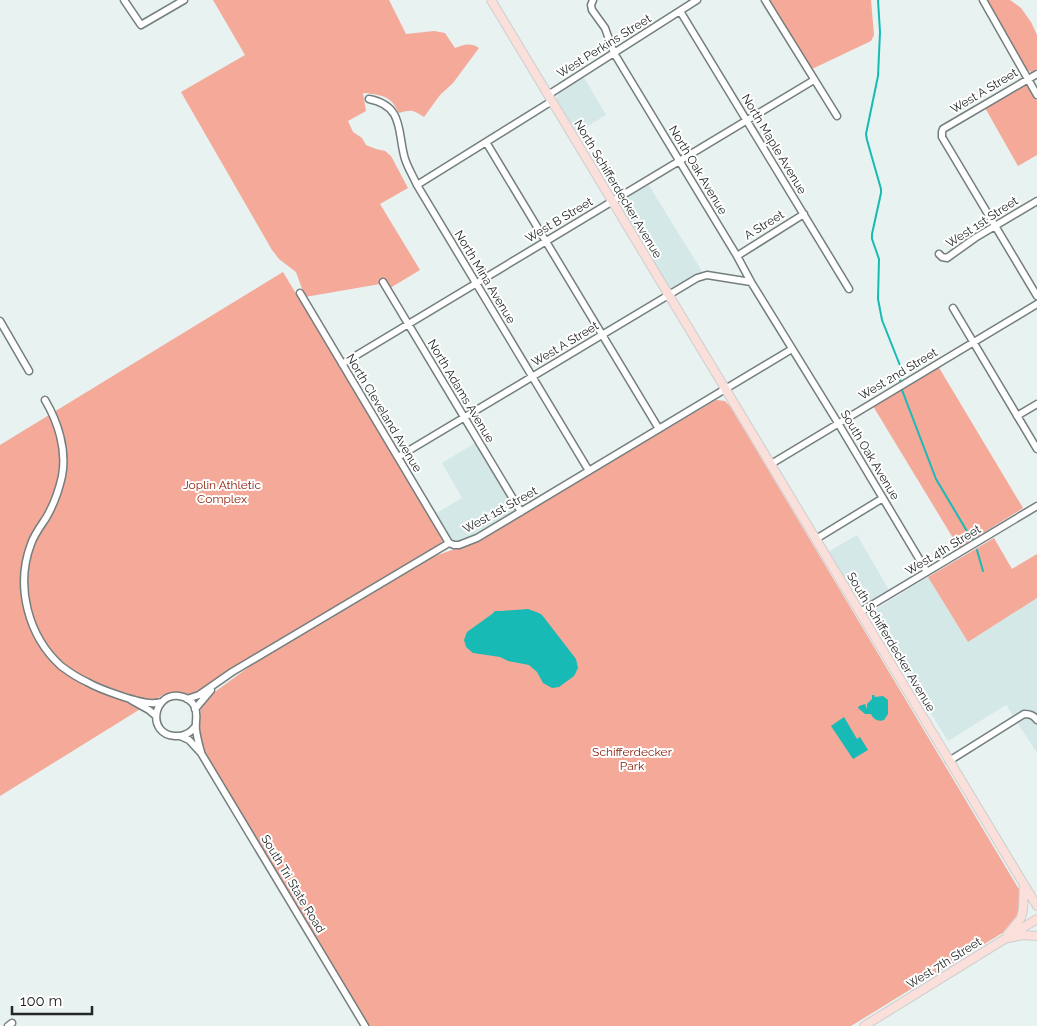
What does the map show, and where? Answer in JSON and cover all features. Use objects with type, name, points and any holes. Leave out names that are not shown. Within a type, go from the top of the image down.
[{"type":"main road","name":"North Schifferdecker Avenue","points":[[491,0],[726,389]]},
{"type":"main road","name":"South Schifferdecker Avenue","points":[[726,389],[1037,906]]},
{"type":"main road","points":[[1005,939],[1021,918],[1024,883]]},
{"type":"main road","name":"West 7th Street","points":[[864,1026],[1037,919]]},
{"type":"main road","points":[[1005,939],[1023,935],[1037,936]]},
{"type":"street","points":[[124,0],[141,25],[184,0]]},
{"type":"street","name":"North Oak Avenue","points":[[593,0],[592,10],[605,28],[614,53],[792,349]]},
{"type":"street","name":"West Perkins Street","points":[[417,185],[486,142],[614,53],[698,0]]},
{"type":"street","points":[[766,0],[837,116]]},
{"type":"street","points":[[983,0],[1037,95]]},
{"type":"street","name":"North Maple Avenue","points":[[680,11],[849,289]]},
{"type":"street","name":"West A Street","points":[[995,226],[942,137],[942,132],[943,129],[1027,78],[1037,74]]},
{"type":"street","name":"West B Street","points":[[342,364],[814,80]]},
{"type":"street","name":"North Mina Avenue","points":[[369,99],[383,104],[394,114],[401,132],[405,158],[417,185],[589,471]]},
{"type":"street","points":[[486,142],[659,428]]},
{"type":"street","name":"West 1st Street","points":[[939,254],[947,258],[961,247],[1037,201]]},
{"type":"street","name":"A Street","points":[[737,256],[804,214]]},
{"type":"street","points":[[995,226],[1037,296]]},
{"type":"street","name":"West A Street","points":[[398,457],[697,278],[707,275],[751,282]]},
{"type":"street","name":"North Adams Avenue","points":[[383,282],[521,512]]},
{"type":"street","name":"North Cleveland Avenue","points":[[300,293],[449,543]]},
{"type":"street","name":"West 2nd Street","points":[[771,464],[1037,304]]},
{"type":"street","points":[[953,308],[1037,449]]},
{"type":"street","points":[[0,322],[29,371]]},
{"type":"street","name":"West 1st Street","points":[[187,699],[199,695],[232,672],[449,543],[454,545],[469,541],[521,512],[792,349]]},
{"type":"street","name":"South Oak Avenue","points":[[792,349],[927,572]]},
{"type":"street","points":[[45,400],[59,429],[62,444],[63,474],[56,496],[32,542],[28,554],[24,579],[31,622],[42,644],[61,666],[78,678],[126,697],[154,704],[174,696],[181,696],[192,703],[195,708]]},
{"type":"street","points":[[1017,416],[1037,404]]},
{"type":"street","points":[[816,538],[883,498]]},
{"type":"street","name":"West 4th Street","points":[[860,612],[1037,506]]},
{"type":"street","name":"West 1st Street","points":[[195,708],[217,684]]},
{"type":"street","points":[[126,697],[156,716],[162,702]]},
{"type":"street","name":"South Tri State Road","points":[[195,708],[197,716],[195,727],[202,754]]},
{"type":"street","points":[[949,762],[1024,714],[1030,714],[1037,720]]},
{"type":"street","name":"South Tri State Road","points":[[156,716],[162,731],[169,736],[180,736],[189,740],[202,754],[365,1026]]},
{"type":"street","points":[[180,736],[186,735],[195,727]]},
{"type":"shaded area","points":[[583,76],[606,115],[576,133],[557,101],[557,97],[562,89]]},
{"type":"shaded area","points":[[648,184],[703,273],[695,275],[673,289],[668,287],[619,205],[619,201]]},
{"type":"shaded area","points":[[475,443],[515,509],[513,513],[472,537],[457,541],[449,537],[435,514],[462,498],[442,463]]},
{"type":"shaded area","points":[[857,535],[889,590],[870,601],[863,601],[855,597],[828,552]]},
{"type":"shaded area","points":[[928,577],[968,642],[1037,598],[1037,753],[1006,705],[948,741],[873,620],[876,609]]},
{"type":"green space","points":[[213,0],[389,0],[406,34],[434,31],[445,33],[455,48],[470,45],[479,48],[424,117],[412,111],[399,113],[393,103],[386,97],[363,93],[366,111],[348,121],[353,132],[362,138],[366,145],[385,151],[391,156],[408,188],[380,204],[420,270],[390,288],[380,284],[305,297],[296,272],[279,259],[272,250],[181,92],[245,55]]},
{"type":"green space","points":[[769,0],[871,0],[874,35],[871,41],[812,69]]},
{"type":"green space","points":[[986,0],[1010,0],[1021,8],[1037,35],[1037,69],[1031,72],[1027,70]]},
{"type":"green space","points":[[1025,84],[1037,101],[1037,155],[1018,166],[984,106]]},
{"type":"green space","name":"Joplin Athletic Complex","points":[[283,272],[443,541],[228,670],[198,692],[187,695],[172,693],[163,695],[0,796],[0,445]]},
{"type":"green space","points":[[938,366],[1023,508],[959,548],[873,406]]},
{"type":"green space","name":"Schifferdecker Park","points":[[716,400],[725,401],[730,406],[1020,891],[1019,915],[1012,927],[851,1026],[368,1026],[204,753],[197,729],[201,708],[212,694],[261,658],[432,557],[478,541]]},
{"type":"green space","points":[[994,538],[1012,569],[1037,554],[1037,598],[968,642],[928,577]]},
{"type":"water","points":[[528,609],[542,615],[576,659],[578,668],[574,676],[559,687],[552,688],[543,683],[537,672],[529,665],[508,661],[500,657],[473,653],[466,647],[464,640],[467,632],[495,611]]},
{"type":"water","points":[[872,695],[875,697],[883,696],[888,700],[888,714],[884,720],[876,720],[871,714],[865,714],[858,708],[865,704],[867,709],[867,704],[872,699]]},
{"type":"water","points":[[844,717],[857,739],[860,737],[868,750],[853,759],[831,726]]},
{"type":"waterway","points":[[878,0],[880,32],[878,76],[866,134],[881,189],[872,239],[879,259],[878,299],[882,320],[901,368],[900,382]]},
{"type":"waterway","points":[[902,390],[936,479],[974,543]]},
{"type":"waterway","points":[[977,550],[983,571]]}]
